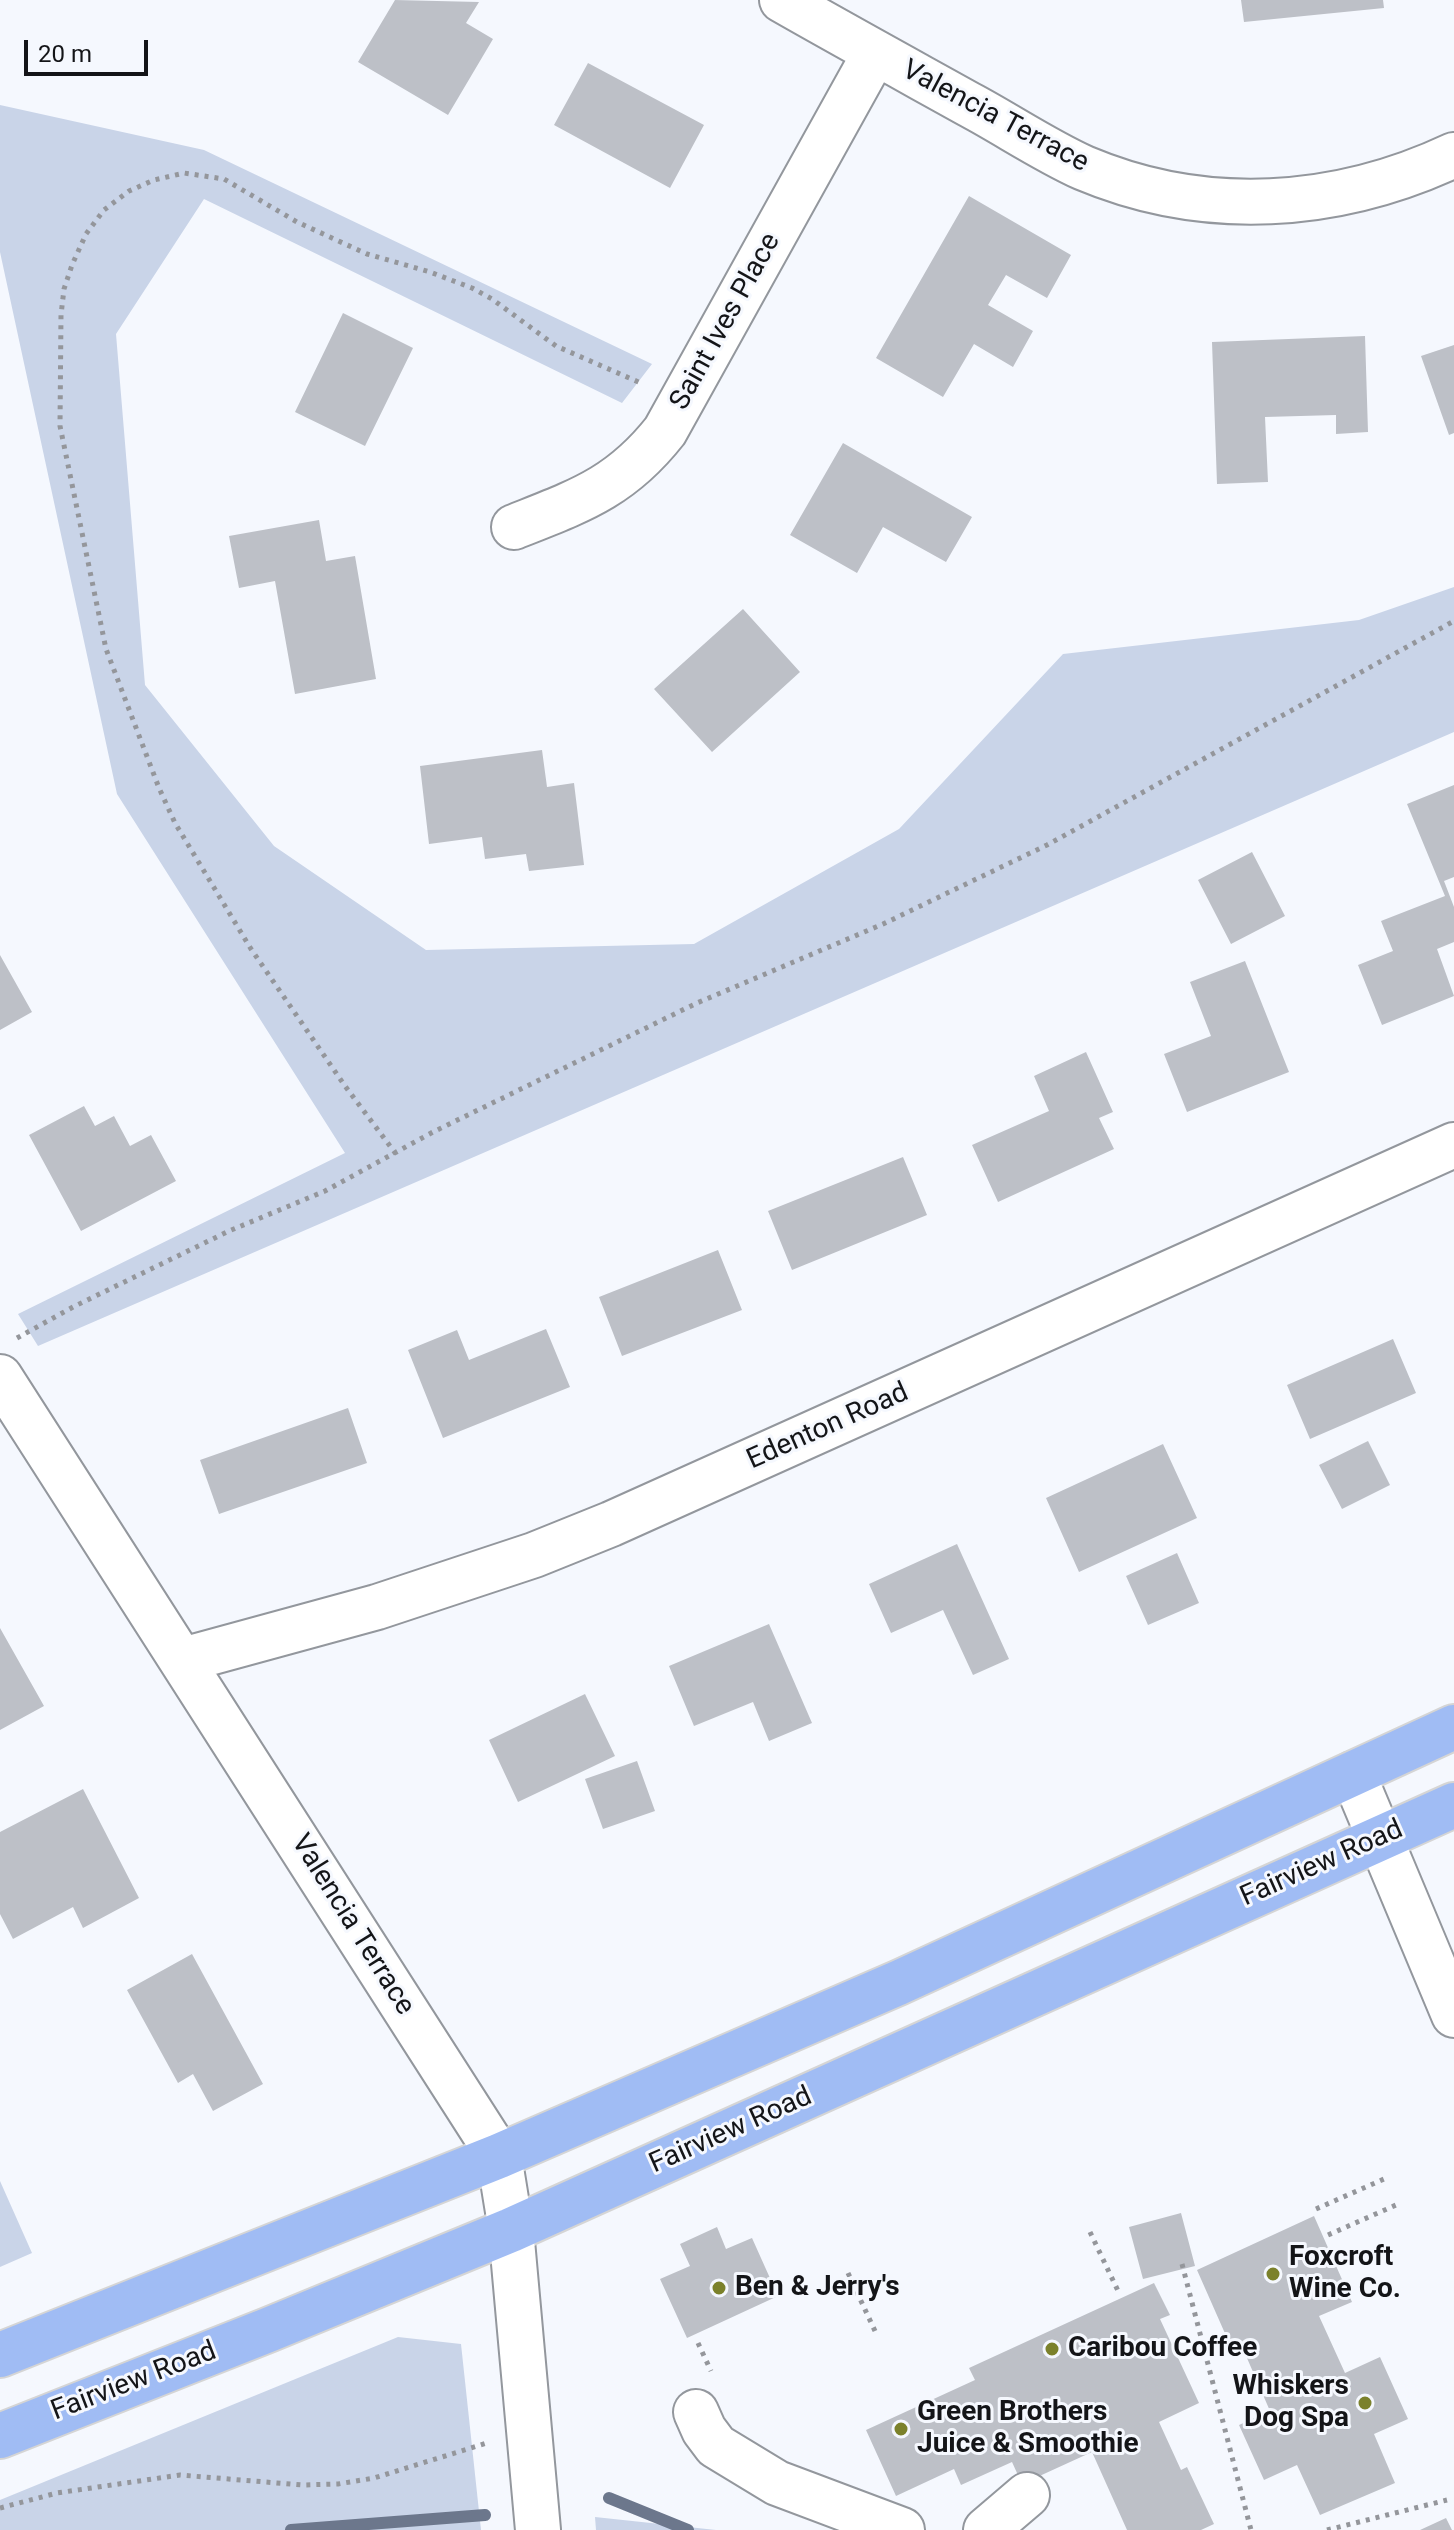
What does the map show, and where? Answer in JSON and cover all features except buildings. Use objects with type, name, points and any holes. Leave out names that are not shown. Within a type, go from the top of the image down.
[{"type":"main road","points":[[0,2355],[499,2156],[898,1983],[1454,1727]]},
{"type":"main road","name":"Fairview Road","points":[[0,2436],[511,2230],[1454,1805]]},
{"type":"street","name":"Valencia Terrace","points":[[782,0],[1083,167],[1155,191],[1192,198],[1267,202],[1341,194],[1413,174],[1454,155]]},
{"type":"street","name":"Saint Ives Place","points":[[514,527],[589,497],[611,484],[650,451],[682,401],[875,53]]},
{"type":"street","name":"Edenton Road","points":[[183,1660],[377,1607],[534,1555],[1454,1145]]},
{"type":"street","name":"Valencia Terrace","points":[[6,1360],[183,1660],[499,2156],[511,2230],[538,2530]]},
{"type":"street","points":[[1353,1774],[1454,2015]]},
{"type":"street","points":[[696,2412],[716,2446],[777,2483],[902,2530]]},
{"type":"street","points":[[986,2530],[1027,2495]]},
{"type":"path","points":[[396,1154],[251,949],[175,823],[106,649],[60,426],[61,315],[64,289],[72,265],[86,234],[104,210],[129,191],[154,180],[184,173],[224,179],[297,222],[367,254],[472,288],[556,346],[682,401]]},
{"type":"path","points":[[6,1360],[73,1307],[187,1251],[325,1191],[433,1132],[697,1003],[883,924],[1047,845],[1454,621]]},
{"type":"path","points":[[1316,2209],[1384,2179]]},
{"type":"path","points":[[1328,2235],[1396,2205]]},
{"type":"path","points":[[1090,2232],[1119,2293]]},
{"type":"path","points":[[1182,2264],[1251,2530]]},
{"type":"path","points":[[848,2273],[875,2331]]},
{"type":"path","points":[[0,2508],[57,2493],[180,2475],[302,2485],[338,2484],[374,2478],[497,2440]]},
{"type":"path","points":[[1327,2530],[1447,2500]]},
{"type":"shaded area","points":[[0,105],[204,150],[652,364],[622,403],[204,199],[116,334],[145,685],[274,846],[426,950],[694,944],[899,829],[1063,654],[1359,620],[1454,587],[1454,732],[38,1346],[18,1314],[345,1153],[117,794],[0,252]]},
{"type":"shaded area","points":[[0,2181],[32,2253],[0,2267]]},
{"type":"shaded area","points":[[398,2337],[461,2344],[481,2530],[0,2530],[0,2500]]},
{"type":"shaded area","points":[[595,2517],[716,2530],[596,2530]]},
{"type":"waterway","points":[[609,2498],[688,2530]]},
{"type":"waterway","points":[[291,2530],[485,2515]]},
{"type":"place","name":"Foxcroft Wine Co.","points":[[1273,2274]]},
{"type":"place","name":"Ben & Jerry's","points":[[719,2288]]},
{"type":"place","name":"Caribou Coffee","points":[[1052,2349]]},
{"type":"place","name":"Whiskers Dog Spa","points":[[1365,2403]]},
{"type":"place","name":"Green Brothers Juice & Smoothie","points":[[901,2429]]}]
